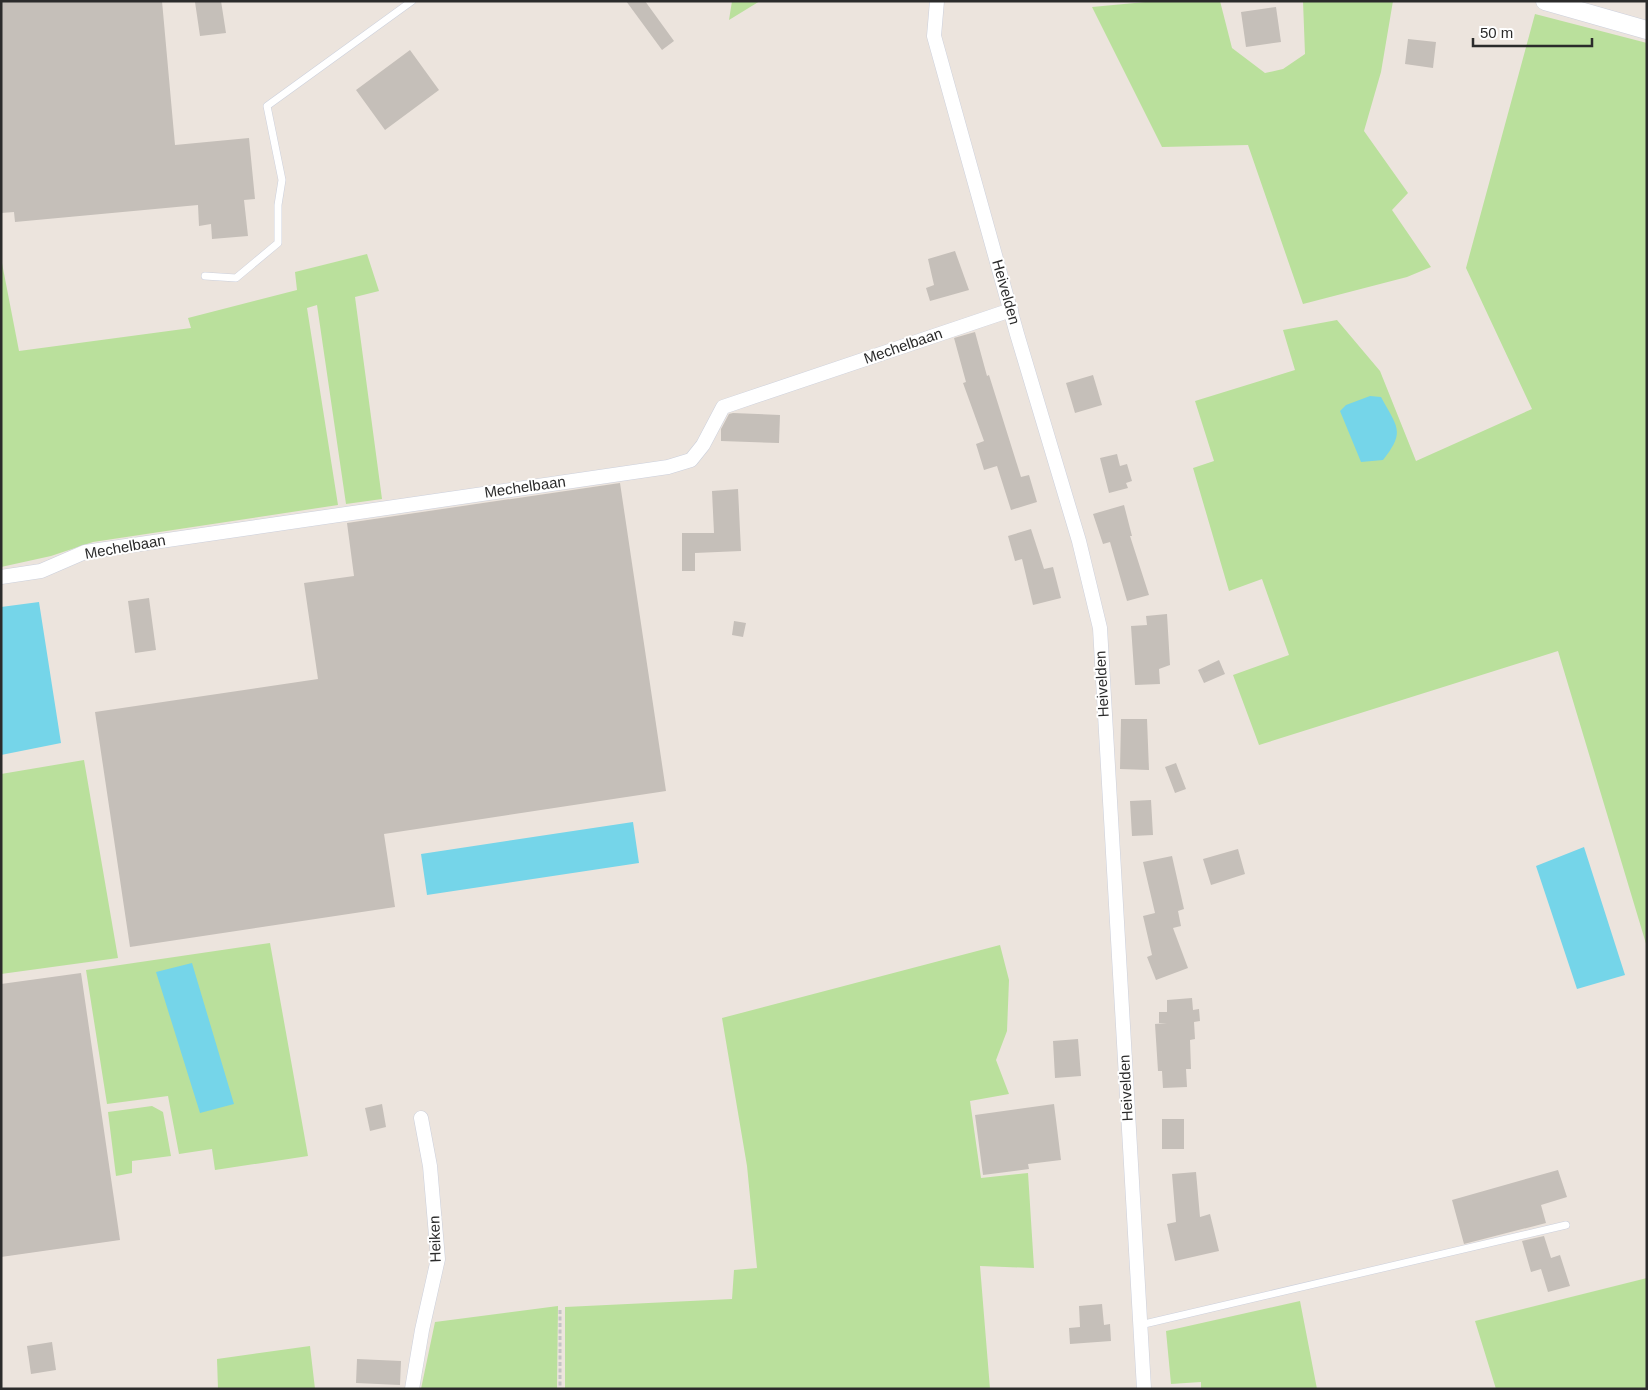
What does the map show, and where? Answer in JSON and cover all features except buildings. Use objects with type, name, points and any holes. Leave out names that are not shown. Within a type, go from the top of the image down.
[{"type":"street","name":"Heivelden","points":[[937,1],[934,36],[1011,310],[1080,541],[1100,628],[1144,1389]]},
{"type":"street","points":[[1546,1],[1647,30]]},
{"type":"street","name":"Mechelbaan","points":[[1,577],[41,571],[85,552],[668,467],[691,460],[703,445],[723,407],[1011,310]]},
{"type":"street","name":"Heiken","points":[[412,1389],[422,1330],[438,1259],[430,1166],[421,1118]]},
{"type":"lane","points":[[206,276],[236,278],[278,243],[278,205],[282,180],[267,106],[412,1]]},
{"type":"lane","points":[[1140,1325],[1566,1225]]},
{"type":"path","points":[[560,1310],[560,1389]]},
{"type":"green space","points":[[732,1],[760,1],[729,20]]},
{"type":"green space","points":[[1156,1],[1220,1],[1232,48],[1265,73],[1283,69],[1305,54],[1303,1],[1393,1],[1381,72],[1364,131],[1408,193],[1392,210],[1431,267],[1407,277],[1303,304],[1248,145],[1162,147],[1092,7]]},
{"type":"green space","points":[[1535,14],[1647,43],[1647,947],[1558,651],[1259,745],[1233,675],[1289,655],[1262,579],[1229,591],[1193,468],[1214,461],[1195,401],[1295,370],[1283,330],[1337,320],[1380,371],[1416,461],[1532,409],[1466,268]]},
{"type":"green space","points":[[367,254],[379,291],[355,297],[382,499],[346,504],[317,305],[307,308],[338,505],[93,542],[51,556],[1,567],[1,258],[19,351],[191,328],[188,318],[297,290],[295,272]]},
{"type":"green space","points":[[84,760],[118,958],[1,974],[1,774]]},
{"type":"green space","points":[[270,943],[308,1156],[215,1170],[212,1149],[179,1154],[168,1096],[107,1104],[86,970]]},
{"type":"green space","points":[[1000,945],[1009,980],[1007,1031],[996,1060],[1009,1094],[970,1101],[981,1178],[1028,1173],[1034,1268],[980,1266],[990,1389],[565,1389],[565,1307],[732,1299],[734,1270],[757,1268],[747,1166],[722,1018]]},
{"type":"green space","points":[[152,1106],[163,1112],[171,1156],[132,1161],[132,1173],[116,1176],[108,1112]]},
{"type":"green space","points":[[1647,1278],[1647,1389],[1496,1389],[1475,1321]]},
{"type":"green space","points":[[1300,1301],[1317,1389],[1201,1389],[1201,1382],[1171,1384],[1166,1331]]},
{"type":"green space","points":[[558,1306],[557,1389],[421,1389],[435,1322]]},
{"type":"green space","points":[[310,1346],[315,1389],[218,1389],[217,1359]]},
{"type":"water","points":[[1370,396],[1381,397],[1395,422],[1397,435],[1395,442],[1383,460],[1361,462],[1340,411],[1346,405]]},
{"type":"water","points":[[39,602],[61,743],[1,755],[1,607]]},
{"type":"water","points":[[633,822],[639,863],[427,895],[421,854]]},
{"type":"water","points":[[1584,847],[1625,975],[1577,989],[1536,866]]},
{"type":"water","points":[[192,963],[234,1104],[200,1113],[156,972]]}]
